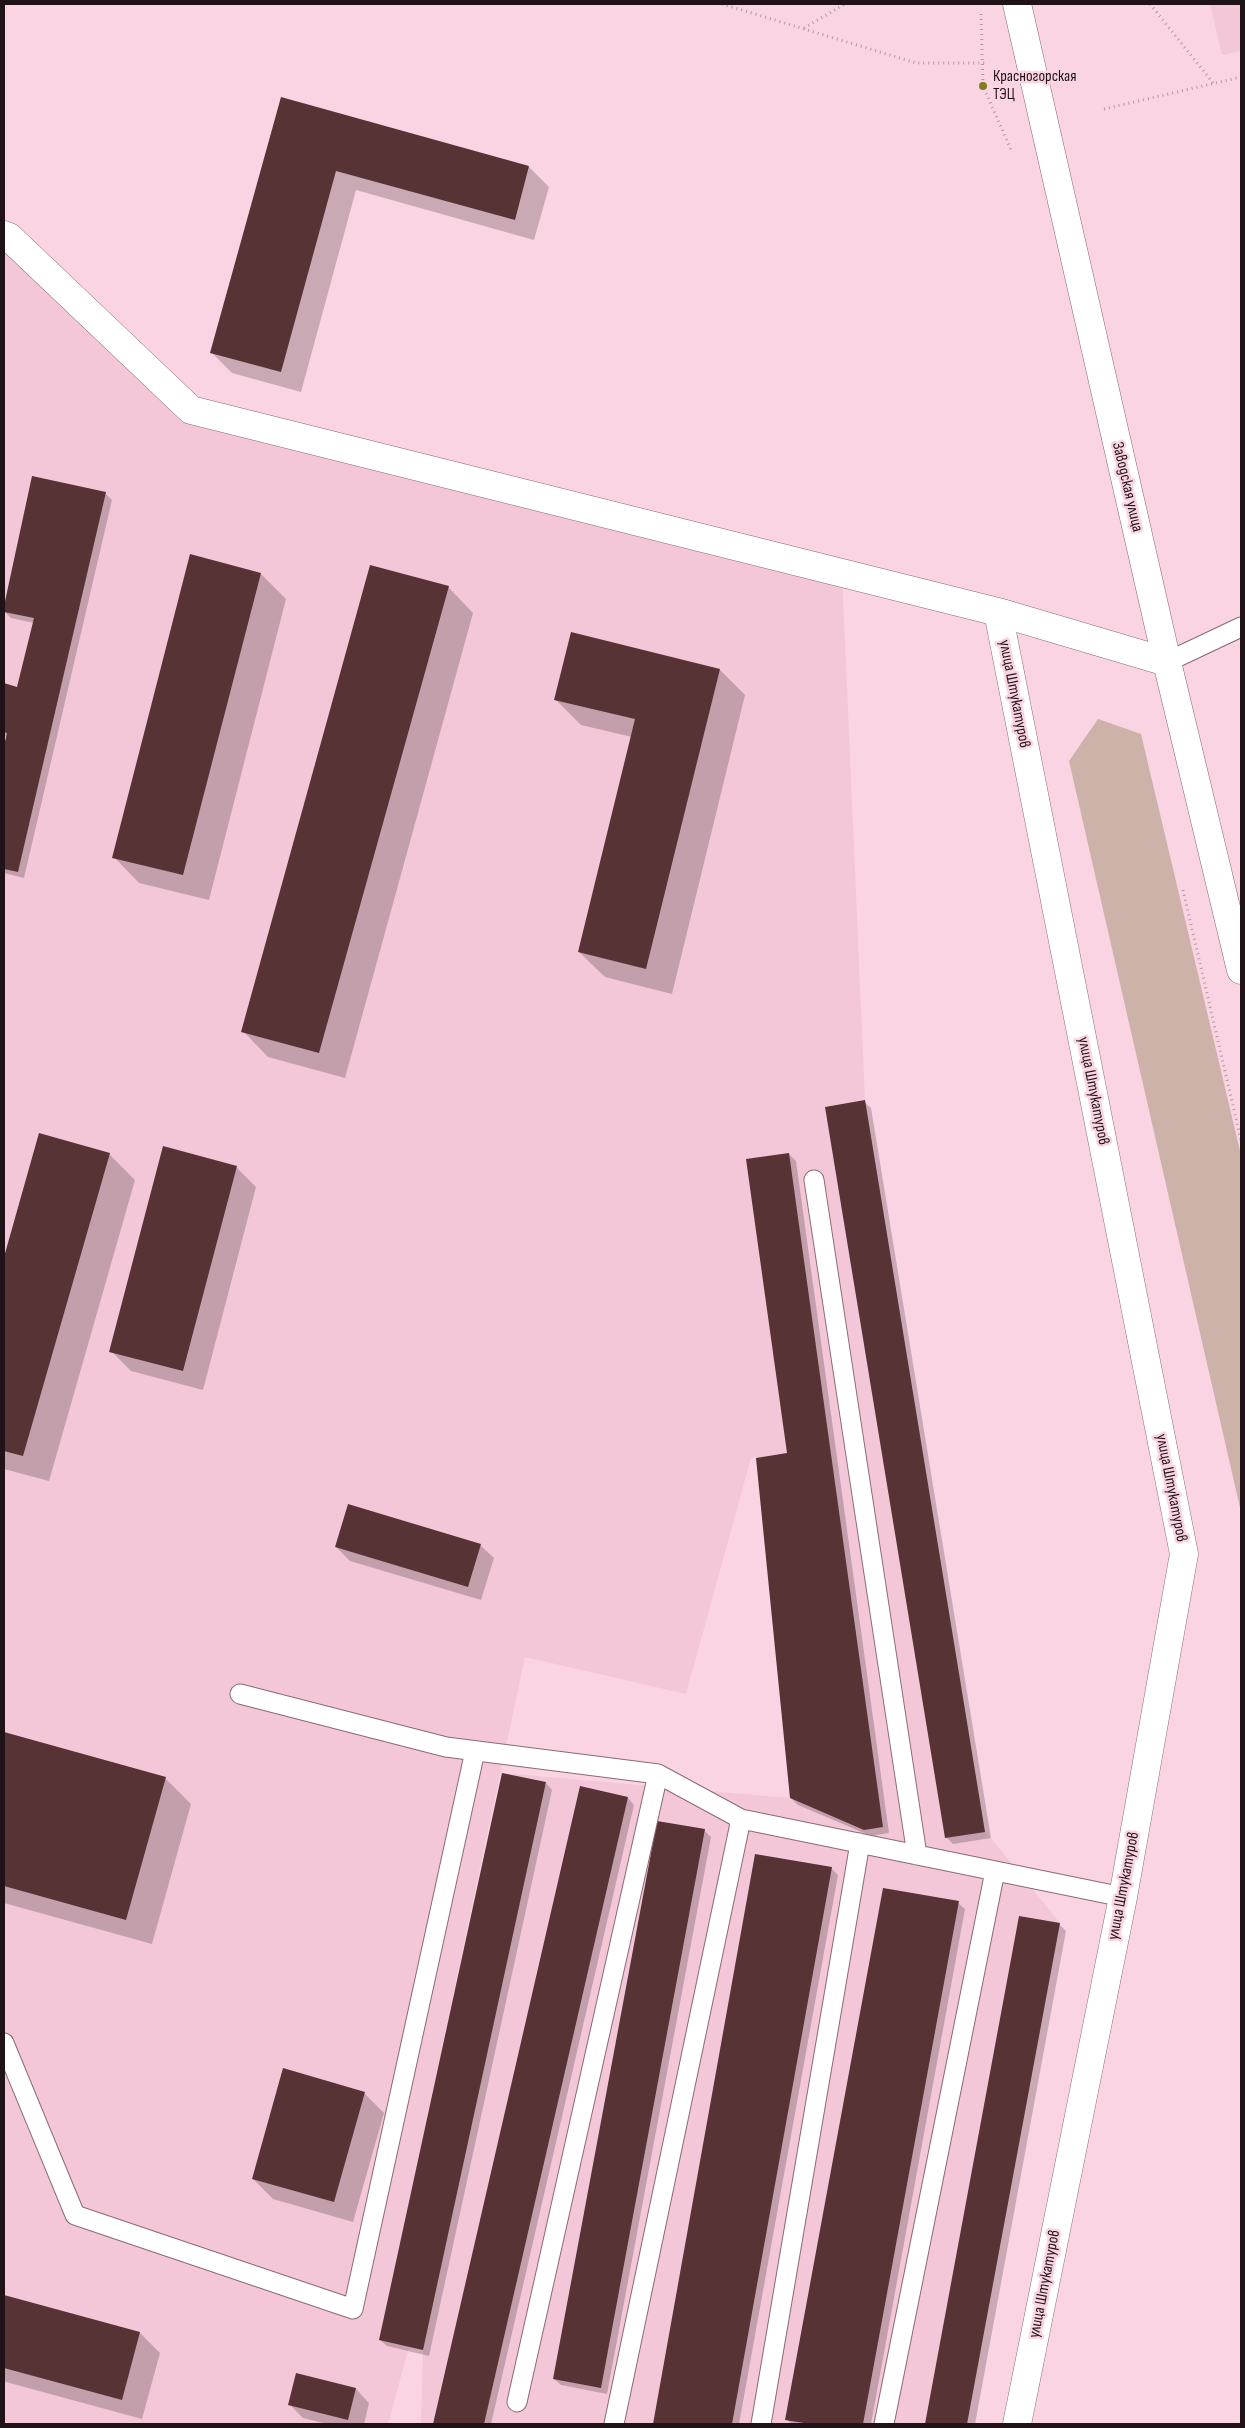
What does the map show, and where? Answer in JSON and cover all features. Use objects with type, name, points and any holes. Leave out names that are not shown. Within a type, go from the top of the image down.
[{"type":"street","name":"Заводская улица","points":[[1017,4],[1167,662],[1241,970]]},
{"type":"street","points":[[4,235],[9,237],[191,410],[998,612],[1167,662]]},
{"type":"street","name":"улица Штукатуров","points":[[998,612],[1184,1554],[1123,1897],[1017,2424]]},
{"type":"lane","points":[[1167,662],[1241,627]]},
{"type":"lane","points":[[814,1180],[918,1855]]},
{"type":"lane","points":[[240,1694],[446,1747],[658,1774],[741,1819],[1123,1897]]},
{"type":"lane","points":[[4,2043],[76,2216],[353,2309],[474,1751]]},
{"type":"lane","points":[[517,2402],[658,1774]]},
{"type":"lane","points":[[614,2424],[741,1819]]},
{"type":"lane","points":[[761,2424],[860,1843]]},
{"type":"lane","points":[[884,2424],[995,1871]]},
{"type":"path","points":[[722,4],[916,63],[988,63]]},
{"type":"path","points":[[803,28],[846,4]]},
{"type":"path","points":[[1150,4],[1214,84]]},
{"type":"path","points":[[1104,109],[1241,78]]},
{"type":"shaded area","points":[[1210,4],[1241,4],[1241,51],[1222,55]]},
{"type":"shaded area","points":[[4,235],[191,410],[842,573],[865,1100],[985,1831],[1060,1923],[967,2424],[421,2424],[423,2350],[409,2347],[388,2424],[4,2424]],"holes":[[[756,1457],[790,1798],[502,1773],[432,2094],[525,1657],[686,1694],[751,1458]]]},
{"type":"shaded area","points":[[1098,719],[1141,734],[1241,1155],[1241,1512],[1069,761]]},
{"type":"building","points":[[281,97],[529,166],[515,220],[336,171],[281,372],[210,353]]},
{"type":"building","points":[[32,476],[106,492],[18,872],[4,869],[4,746],[7,733],[4,732],[4,683],[17,687],[34,618],[4,612],[4,606]]},
{"type":"building","points":[[190,554],[261,573],[183,875],[112,858]]},
{"type":"building","points":[[370,565],[449,586],[319,1053],[241,1032]]},
{"type":"building","points":[[571,632],[720,669],[646,969],[578,952],[635,719],[554,700]]},
{"type":"building","points":[[865,1100],[985,1832],[945,1838],[825,1107]]},
{"type":"building","points":[[39,1133],[110,1153],[23,1456],[4,1451],[4,1257]]},
{"type":"building","points":[[163,1146],[237,1166],[183,1371],[109,1352]]},
{"type":"building","points":[[789,1153],[883,1827],[864,1830],[790,1798],[756,1458],[787,1453],[746,1159]]},
{"type":"building","points":[[348,1504],[481,1544],[468,1587],[335,1547]]},
{"type":"building","points":[[4,1732],[166,1777],[126,1920],[4,1886]]},
{"type":"building","points":[[502,1773],[546,1782],[423,2350],[379,2340]]},
{"type":"building","points":[[580,1786],[628,1797],[484,2424],[433,2424]]},
{"type":"building","points":[[657,1821],[705,1829],[601,2388],[553,2379]]},
{"type":"building","points":[[755,1854],[832,1867],[732,2424],[653,2424]]},
{"type":"building","points":[[883,1888],[959,1901],[863,2424],[810,2424],[785,2420]]},
{"type":"building","points":[[1019,1916],[1060,1923],[967,2424],[925,2424]]},
{"type":"building","points":[[283,2068],[365,2092],[334,2202],[252,2179]]},
{"type":"building","points":[[4,2295],[140,2332],[122,2400],[4,2368]]},
{"type":"building","points":[[296,2373],[356,2388],[348,2420],[288,2405]]},
{"type":"place","name":"Красногорская ТЭЦ","points":[[983,86]]}]
